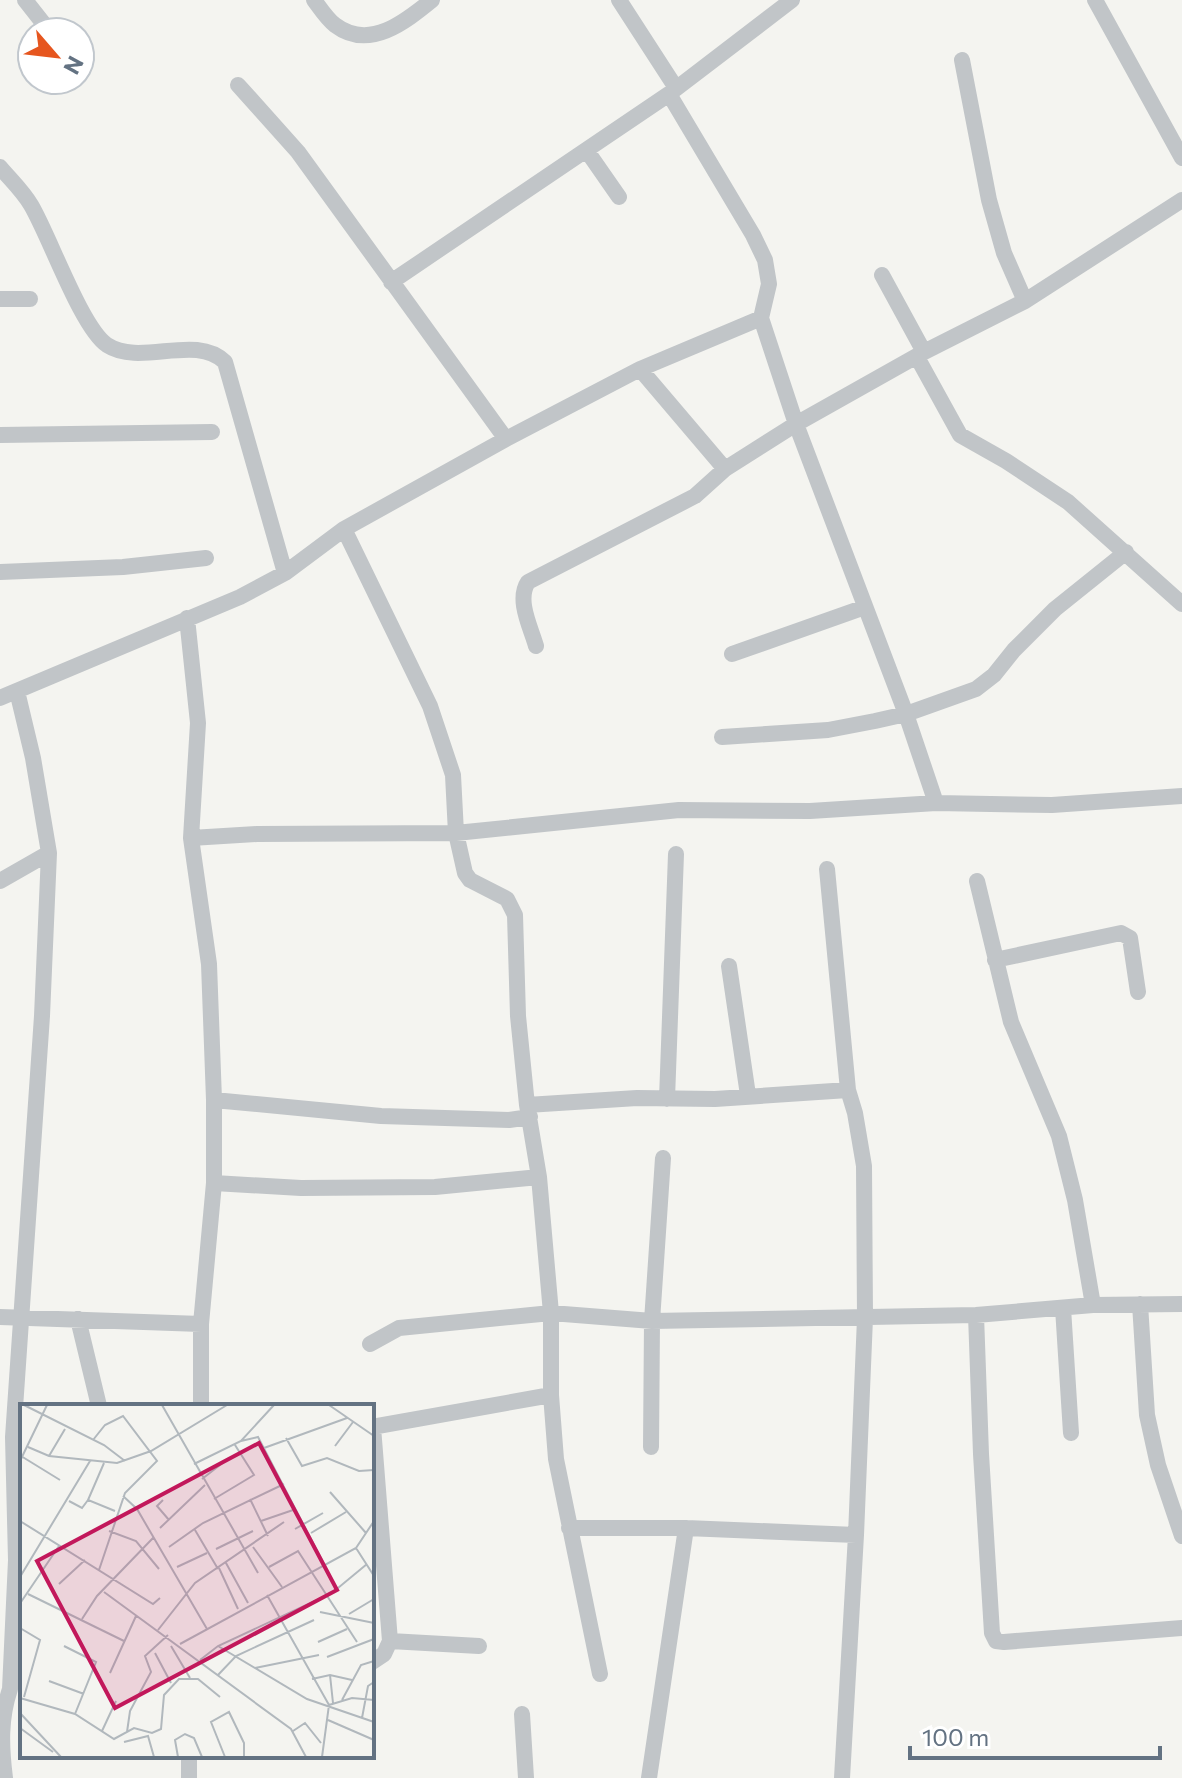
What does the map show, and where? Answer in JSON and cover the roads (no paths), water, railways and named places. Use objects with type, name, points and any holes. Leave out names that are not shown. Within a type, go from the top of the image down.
[{"type":"street","points":[[25,0],[38,16]]},
{"type":"street","points":[[314,0],[334,25],[370,36],[390,30],[432,0]]},
{"type":"street","points":[[619,0],[760,249],[769,284],[761,318],[796,424],[906,714],[936,803]]},
{"type":"street","points":[[391,282],[587,151],[792,0]]},
{"type":"street","points":[[1095,0],[1182,158]]},
{"type":"street","points":[[962,60],[989,200],[1004,253],[1025,301]]},
{"type":"street","points":[[238,85],[298,152],[506,439]]},
{"type":"street","points":[[587,151],[619,197]]},
{"type":"street","points":[[0,167],[30,203],[87,320],[105,343],[112,348],[132,351],[202,351],[217,354],[225,362],[285,573]]},
{"type":"street","points":[[536,646],[523,601],[523,590],[528,582],[695,496],[725,469],[796,424],[920,354],[1025,301],[1182,200]]},
{"type":"street","points":[[882,275],[960,435],[1068,502],[1182,604]]},
{"type":"street","points":[[0,299],[30,299]]},
{"type":"street","points":[[0,698],[240,597],[285,573],[344,529],[506,439],[640,369],[761,318]]},
{"type":"street","points":[[640,369],[725,469]]},
{"type":"street","points":[[0,435],[212,432]]},
{"type":"street","points":[[344,529],[430,706],[453,775],[456,833],[465,873],[470,880],[507,899],[515,915],[518,1016],[539,1177],[551,1313],[551,1395],[556,1459],[600,1674]]},
{"type":"street","points":[[722,737],[828,730],[906,714],[976,689],[994,675],[1055,609],[1126,552]]},
{"type":"street","points":[[0,572],[123,567],[206,558]]},
{"type":"street","points":[[732,654],[865,607]]},
{"type":"street","points":[[187,618],[198,723],[191,838],[209,964],[214,1100],[214,1183],[201,1324],[201,1404]]},
{"type":"street","points":[[5,1778],[0,1736],[3,1707],[11,1688],[16,1560],[13,1437],[42,1016],[49,853],[33,758],[17,691]]},
{"type":"street","points":[[191,838],[257,834],[456,833],[679,810],[810,811],[936,803],[1052,805],[1182,796]]},
{"type":"street","points":[[0,881],[49,853]]},
{"type":"street","points":[[667,1099],[676,854]]},
{"type":"street","points":[[827,869],[848,1090],[864,1166],[865,1318],[842,1778]]},
{"type":"street","points":[[977,881],[1011,1022],[1059,1136],[1075,1200],[1093,1305]]},
{"type":"street","points":[[995,960],[1121,933],[1130,938],[1138,992]]},
{"type":"street","points":[[729,966],[748,1095]]},
{"type":"street","points":[[214,1100],[381,1116],[509,1120],[529,1111],[667,1099],[848,1090]]},
{"type":"street","points":[[651,1447],[652,1321],[663,1158]]},
{"type":"street","points":[[214,1183],[301,1188],[435,1187],[539,1177]]},
{"type":"street","points":[[1140,1304],[1147,1415],[1158,1465],[1182,1536]]},
{"type":"street","points":[[370,1344],[399,1328],[551,1313],[652,1321],[865,1318],[976,1315],[1093,1305],[1182,1304]]},
{"type":"street","points":[[1063,1308],[1071,1433]]},
{"type":"street","points":[[976,1315],[981,1454],[992,1633],[996,1641],[1182,1628]]},
{"type":"street","points":[[0,1317],[201,1324]]},
{"type":"street","points":[[78,1319],[98,1404]]},
{"type":"street","points":[[374,1427],[551,1395]]},
{"type":"street","points":[[374,1451],[390,1641],[384,1654],[374,1661]]},
{"type":"street","points":[[569,1528],[686,1528],[856,1535]]},
{"type":"street","points":[[649,1778],[686,1528]]},
{"type":"street","points":[[390,1641],[479,1646]]},
{"type":"street","points":[[522,1714],[526,1778]]}]
